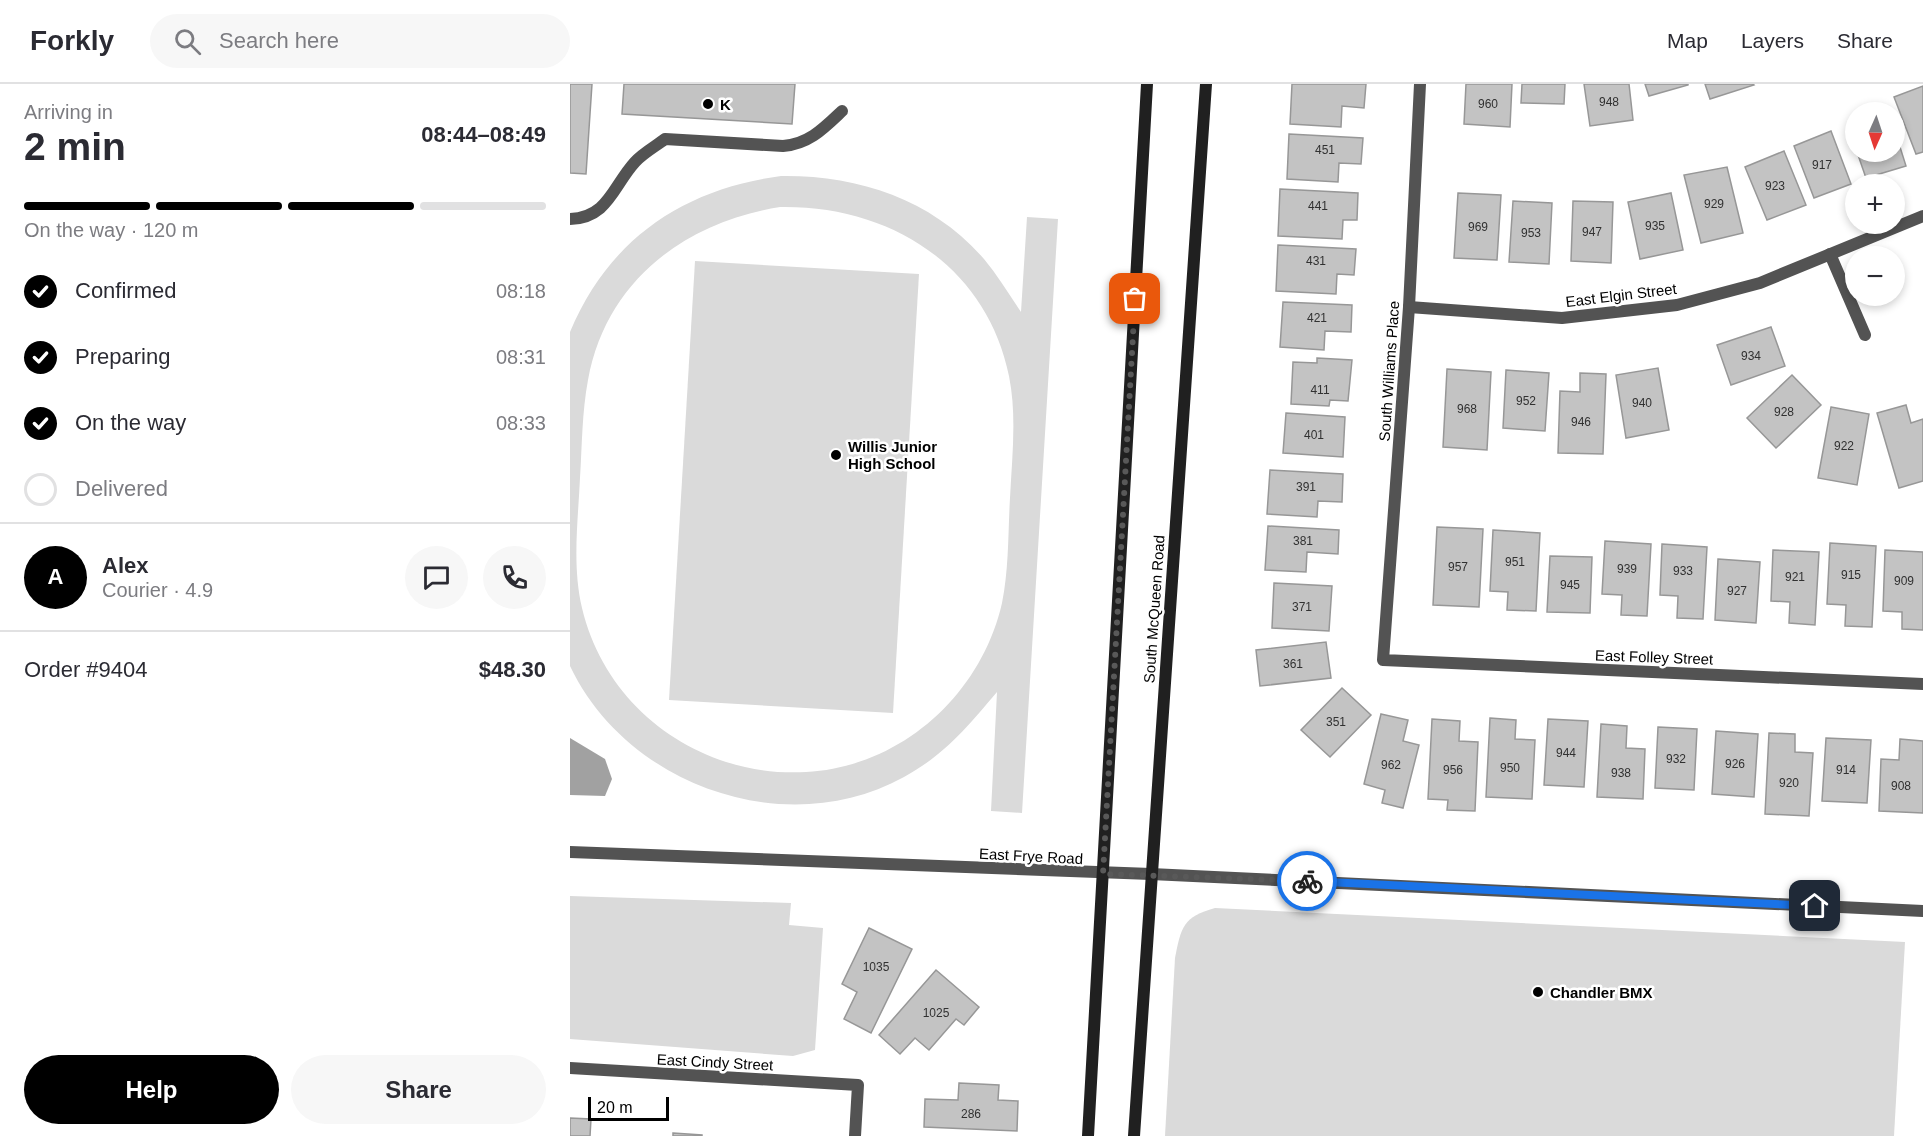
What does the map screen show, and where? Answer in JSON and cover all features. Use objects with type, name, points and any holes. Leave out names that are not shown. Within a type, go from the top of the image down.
[{"type":"main road","points":[[1088,1136],[1147,84]]},
{"type":"main road","name":"South McQueen Road","points":[[1134,1136],[1206,84]]},
{"type":"street","name":"South Williams Place","points":[[1383,660],[1409,307],[1420,84]]},
{"type":"street","points":[[570,219],[585,219],[602,208],[636,161],[665,139],[798,145],[819,133],[842,111]]},
{"type":"street","name":"East Elgin Street","points":[[1409,307],[1562,318],[1677,304],[1760,283],[1923,216]]},
{"type":"street","points":[[1830,254],[1865,335]]},
{"type":"street","name":"East Folley Street","points":[[1383,660],[1923,684]]},
{"type":"street","name":"East Frye Road","points":[[570,852],[1103,874],[1151,874],[1923,911]]},
{"type":"street","name":"East Cindy Street","points":[[570,1068],[858,1085],[855,1136]]},
{"type":"shaded area","points":[[781,176],[838,180],[865,186],[917,206],[964,238],[999,278],[1021,312],[1027,217],[1058,219],[1022,813],[991,811],[997,692],[944,749],[904,777],[858,796],[810,804],[761,802],[714,791],[670,771],[630,743],[596,708],[570,666],[570,332],[586,299],[606,270],[628,245],[653,224],[681,207],[712,193],[745,183]],"holes":[[[780,207],[820,209],[858,217],[894,230],[926,249],[955,273],[979,302],[997,336],[1009,376],[1013,406],[1013,452],[1006,577],[1002,603],[991,636],[976,668],[956,696],[932,720],[904,741],[874,756],[841,767],[806,772],[768,771],[730,763],[696,750],[664,731],[636,706],[612,678],[594,645],[582,608],[576,560],[583,416],[588,380],[598,345],[612,313],[632,286],[655,262],[682,242],[712,226],[745,215]]]},
{"type":"shaded area","points":[[695,261],[919,274],[893,713],[669,700]]},
{"type":"shaded area","points":[[570,738],[605,759],[612,779],[605,796],[570,795]]},
{"type":"shaded area","points":[[570,896],[791,903],[789,925],[823,928],[815,1050],[793,1056],[570,1039]]},
{"type":"shaded area","name":"Chandler BMX","points":[[1215,908],[1905,942],[1894,1136],[1165,1136],[1177,947],[1185,925],[1196,915]]},
{"type":"building","points":[[570,84],[592,84],[586,174],[570,173]]},
{"type":"building","name":"K","points":[[624,84],[795,84],[792,124],[622,114]]},
{"type":"building","points":[[1292,84],[1366,84],[1364,108],[1342,106],[1341,127],[1290,124]]},
{"type":"building","points":[[1466,84],[1512,84],[1510,127],[1464,124]]},
{"type":"building","points":[[1522,84],[1565,84],[1564,104],[1521,103]]},
{"type":"building","points":[[1584,84],[1629,84],[1633,120],[1590,126]]},
{"type":"building","points":[[1645,84],[1688,84],[1688,85],[1649,96]]},
{"type":"building","points":[[1705,84],[1753,84],[1754,85],[1710,99]]},
{"type":"building","points":[[1923,86],[1923,152],[1916,154],[1905,126],[1905,102],[1896,102],[1894,97]]},
{"type":"building","points":[[1831,131],[1847,174],[1845,174],[1845,186],[1814,198],[1794,146]]},
{"type":"building","points":[[1289,134],[1363,138],[1361,164],[1339,163],[1338,182],[1287,179]]},
{"type":"building","points":[[1784,151],[1806,205],[1767,220],[1745,167]]},
{"type":"building","points":[[1860,162],[1905,162],[1906,166],[1879,174],[1865,174]]},
{"type":"building","points":[[1727,167],[1743,233],[1701,243],[1684,175]]},
{"type":"building","points":[[1280,189],[1358,193],[1357,220],[1343,220],[1342,239],[1278,236]]},
{"type":"building","points":[[1458,193],[1501,195],[1497,260],[1454,258]]},
{"type":"building","points":[[1671,193],[1683,250],[1640,259],[1628,202]]},
{"type":"building","points":[[1513,201],[1552,203],[1549,264],[1509,262]]},
{"type":"building","points":[[1573,201],[1613,202],[1611,263],[1571,261]]},
{"type":"building","points":[[1278,245],[1356,249],[1354,275],[1337,274],[1336,294],[1276,291]]},
{"type":"building","points":[[1283,302],[1352,305],[1351,332],[1325,331],[1324,350],[1280,347]]},
{"type":"building","points":[[1771,327],[1785,366],[1731,385],[1717,345]]},
{"type":"building","points":[[1317,358],[1352,360],[1348,401],[1330,400],[1329,406],[1291,404],[1293,362],[1317,363]]},
{"type":"building","points":[[1658,368],[1669,430],[1626,438],[1616,375]]},
{"type":"building","points":[[1447,369],[1491,372],[1487,450],[1443,447]]},
{"type":"building","points":[[1506,370],[1549,373],[1545,431],[1503,428]]},
{"type":"building","points":[[1580,373],[1606,374],[1603,454],[1558,453],[1560,391],[1580,392]]},
{"type":"building","points":[[1792,375],[1821,405],[1776,448],[1747,418]]},
{"type":"building","points":[[1906,405],[1911,423],[1923,419],[1923,481],[1899,488],[1877,413]]},
{"type":"building","points":[[1831,407],[1869,414],[1857,485],[1818,478]]},
{"type":"building","points":[[1286,413],[1345,417],[1343,457],[1283,453]]},
{"type":"building","points":[[1270,470],[1343,474],[1342,502],[1318,501],[1317,517],[1267,514]]},
{"type":"building","points":[[1268,526],[1339,530],[1338,554],[1307,552],[1306,572],[1265,570]]},
{"type":"building","points":[[1437,527],[1483,529],[1479,607],[1433,605]]},
{"type":"building","points":[[1493,530],[1540,533],[1536,611],[1507,610],[1508,592],[1490,591]]},
{"type":"building","points":[[1605,541],[1651,544],[1647,616],[1621,615],[1622,595],[1602,594]]},
{"type":"building","points":[[1830,543],[1876,546],[1872,627],[1845,626],[1846,605],[1827,604]]},
{"type":"building","points":[[1662,544],[1707,547],[1703,619],[1677,618],[1678,596],[1660,595]]},
{"type":"building","points":[[1773,550],[1819,552],[1815,625],[1789,623],[1790,602],[1771,601]]},
{"type":"building","points":[[1885,550],[1923,552],[1923,630],[1902,629],[1902,612],[1883,611]]},
{"type":"building","points":[[1550,556],[1592,557],[1590,613],[1547,612]]},
{"type":"building","points":[[1718,559],[1760,562],[1756,623],[1715,620]]},
{"type":"building","points":[[1274,583],[1332,586],[1329,631],[1272,628]]},
{"type":"building","points":[[1326,642],[1331,678],[1260,686],[1256,650]]},
{"type":"building","points":[[1342,688],[1371,715],[1330,757],[1301,730]]},
{"type":"building","points":[[1381,714],[1408,720],[1403,741],[1419,745],[1403,808],[1382,803],[1385,790],[1364,784]]},
{"type":"building","points":[[1490,718],[1516,720],[1515,739],[1535,740],[1532,799],[1486,797]]},
{"type":"building","points":[[1432,719],[1460,721],[1459,741],[1478,742],[1475,811],[1447,810],[1448,800],[1428,799]]},
{"type":"building","points":[[1548,719],[1588,721],[1584,787],[1544,785]]},
{"type":"building","points":[[1601,724],[1627,726],[1626,748],[1645,749],[1643,799],[1597,797]]},
{"type":"building","points":[[1658,727],[1697,729],[1694,790],[1655,788]]},
{"type":"building","points":[[1716,731],[1758,734],[1754,797],[1712,794]]},
{"type":"building","points":[[1769,733],[1795,734],[1795,752],[1813,753],[1809,816],[1765,814]]},
{"type":"building","points":[[1826,738],[1871,740],[1867,803],[1822,801]]},
{"type":"building","points":[[1900,739],[1923,741],[1923,813],[1879,811],[1881,759],[1899,760]]},
{"type":"building","points":[[869,928],[912,949],[871,1033],[844,1019],[857,992],[842,984]]},
{"type":"building","points":[[936,970],[979,1007],[964,1025],[956,1019],[929,1050],[915,1038],[900,1054],[879,1035]]},
{"type":"building","points":[[959,1083],[999,1085],[998,1100],[1018,1101],[1017,1131],[924,1127],[925,1099],[958,1100]]},
{"type":"building","points":[[570,1118],[591,1119],[590,1136],[570,1136]]},
{"type":"building","points":[[673,1133],[702,1135],[702,1136],[673,1136]]},
{"type":"way so far","points":[[1135,299],[1103,874],[1307,881]]},
{"type":"place","name":"K","points":[[708,104]]},
{"type":"place","name":"Willis Junior High School","points":[[836,455]]},
{"type":"place","name":"Chandler BMX","points":[[1538,992]]},
{"type":"route","points":[[1307,881],[1815,906]]}]
